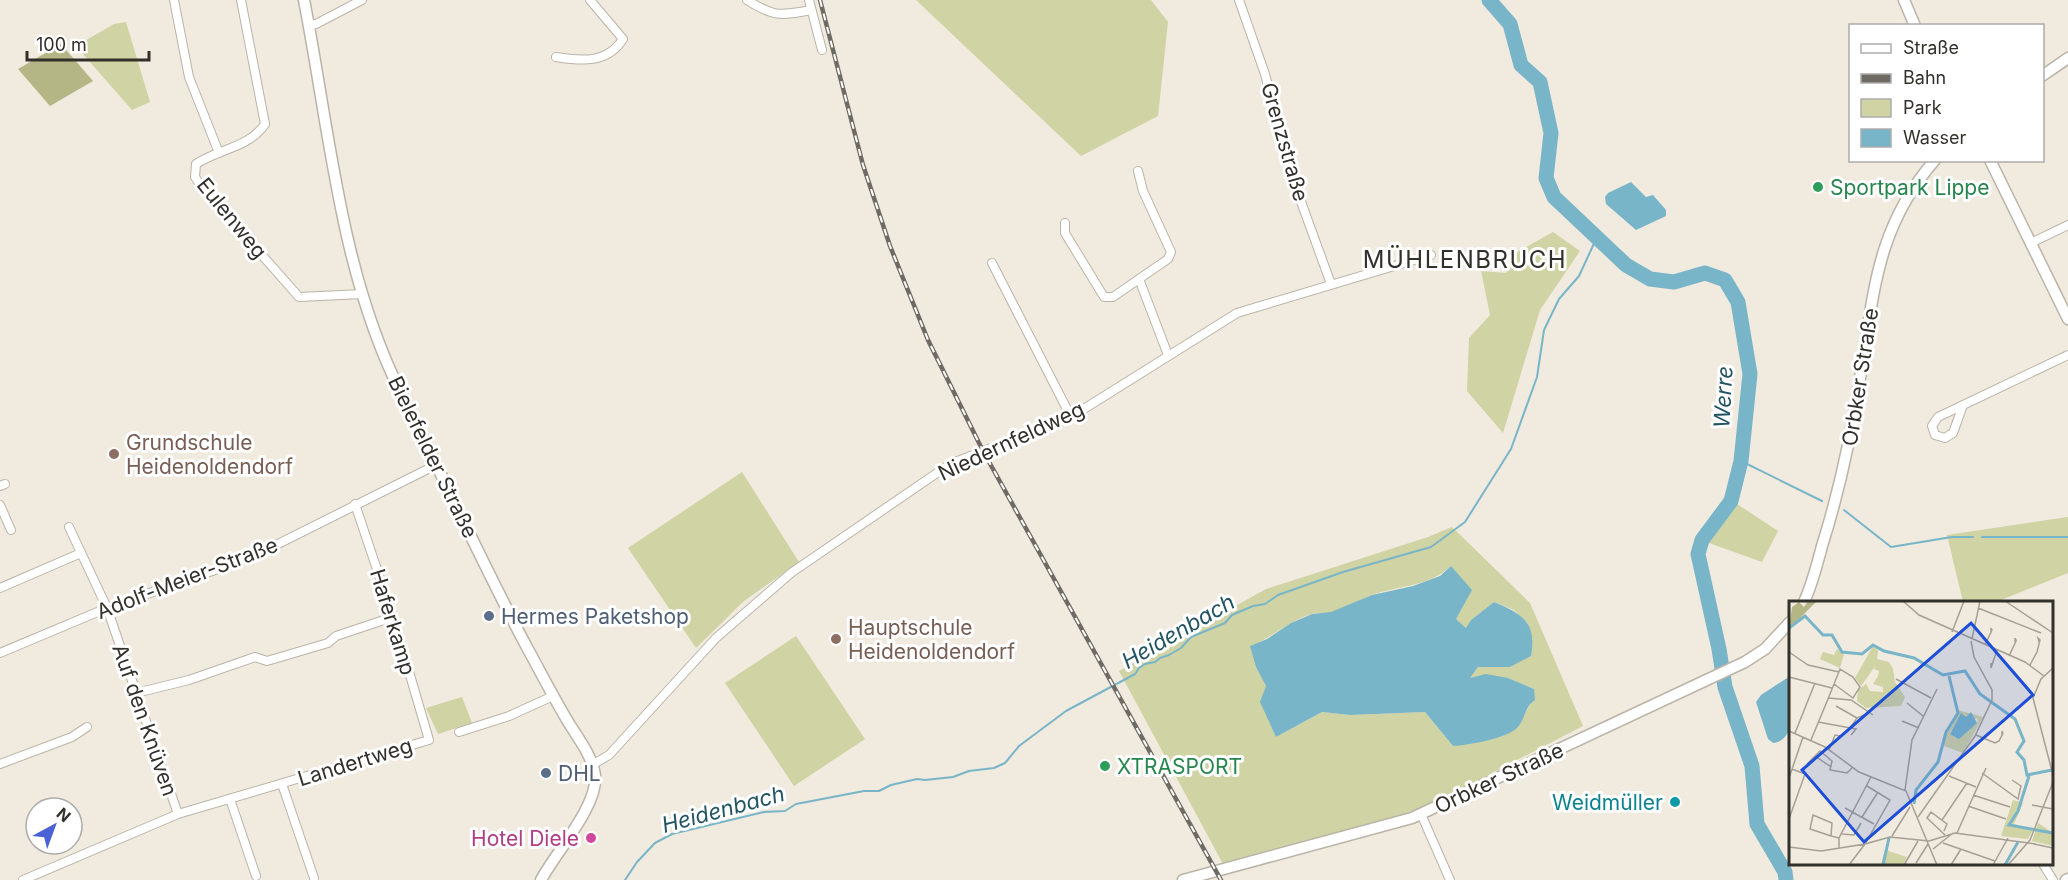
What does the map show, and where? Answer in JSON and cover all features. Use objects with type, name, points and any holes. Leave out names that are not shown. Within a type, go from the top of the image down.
[{"type":"street","points":[[174,0],[189,77],[219,153]]},
{"type":"street","name":"Eulenweg","points":[[241,0],[265,124],[253,138],[196,164],[195,177],[299,297],[362,294]]},
{"type":"street","name":"Bielefelder Straße","points":[[304,0],[337,186],[362,294],[402,396],[527,648],[592,765],[595,778],[591,802],[541,880]]},
{"type":"street","points":[[309,25],[316,24],[362,0]]},
{"type":"street","points":[[556,57],[579,60],[599,59],[618,46],[623,39],[590,0]]},
{"type":"street","points":[[747,0],[765,11],[782,15],[811,10]]},
{"type":"street","points":[[809,0],[822,50]]},
{"type":"street","name":"Grenzstraße","points":[[1239,0],[1265,74],[1292,177],[1331,284]]},
{"type":"street","points":[[1904,0],[1914,24]]},
{"type":"street","points":[[2044,75],[2068,58]]},
{"type":"street","name":"Orbker Straße","points":[[1805,601],[1831,518],[1845,463],[1871,302],[1881,256],[1905,200],[1933,162]]},
{"type":"street","points":[[1991,162],[2068,320]]},
{"type":"street","points":[[1065,223],[1065,233],[1104,297],[1113,297],[1168,260],[1171,252],[1143,191],[1138,171]]},
{"type":"street","points":[[2031,243],[2068,225]]},
{"type":"street","name":"Niedernfeldweg","points":[[592,765],[609,755],[716,638],[795,570],[950,464],[1071,417],[1237,313],[1431,255]]},
{"type":"street","points":[[992,263],[1071,417]]},
{"type":"street","points":[[1139,279],[1167,355]]},
{"type":"street","points":[[1963,405],[1953,434],[1945,438],[1932,432],[1934,421],[1963,405],[2068,355]]},
{"type":"street","name":"Adolf-Meier-Straße","points":[[0,653],[107,608],[252,557],[436,465]]},
{"type":"street","name":"Haferkamp","points":[[355,504],[393,617],[429,740]]},
{"type":"street","points":[[0,505],[11,530]]},
{"type":"street","name":"Auf den Knüven","points":[[69,528],[107,608],[178,814]]},
{"type":"street","points":[[0,588],[81,553]]},
{"type":"street","points":[[136,693],[189,680],[255,657],[267,661],[328,643],[336,636],[393,617]]},
{"type":"street","name":"Orbker Straße","points":[[1183,880],[1421,814],[1736,666],[1765,649],[1789,624]]},
{"type":"street","points":[[459,732],[509,716],[553,696]]},
{"type":"street","points":[[0,764],[72,737],[87,727]]},
{"type":"street","name":"Landertweg","points":[[23,880],[178,814],[429,740]]},
{"type":"street","name":"Landertweg","points":[[282,784],[314,879]]},
{"type":"street","points":[[230,799],[256,876]]},
{"type":"street","points":[[1421,814],[1450,880]]},
{"type":"street","points":[[2044,865],[2053,880]]},
{"type":"green space","points":[[916,0],[1151,0],[1168,22],[1158,116],[1081,156]]},
{"type":"green space","points":[[126,22],[150,102],[132,110],[76,46],[114,24]]},
{"type":"green space","points":[[61,44],[93,81],[50,106],[18,69]]},
{"type":"green space","points":[[1553,232],[1580,251],[1540,310],[1503,433],[1467,391],[1469,338],[1490,315],[1481,271],[1506,273],[1514,254]]},
{"type":"green space","points":[[742,472],[799,562],[744,601],[696,648],[628,548]]},
{"type":"green space","points":[[1737,504],[1778,531],[1762,562],[1709,543]]},
{"type":"green space","points":[[2068,517],[2068,573],[1998,601],[1963,601],[1947,535]]},
{"type":"green space","points":[[1452,527],[1530,603],[1583,726],[1420,810],[1223,864],[1119,671],[1266,589],[1428,537]],"holes":[[[1451,566],[1456,619],[1467,629],[1471,620],[1494,602],[1514,610],[1528,624],[1478,667],[1469,679],[1508,678],[1534,689],[1531,703],[1517,728],[1453,746],[1425,712],[1350,715],[1322,712],[1276,737],[1261,702],[1266,686],[1251,646],[1304,616],[1336,611],[1380,592],[1422,582]]]},
{"type":"green space","points":[[796,636],[865,739],[794,786],[725,683]]},
{"type":"green space","points":[[462,697],[472,723],[438,734],[426,708]]},
{"type":"water","points":[[1631,182],[1646,197],[1653,195],[1666,210],[1666,216],[1636,230],[1606,204],[1605,197],[1608,193]]},
{"type":"water","points":[[1451,566],[1472,590],[1456,619],[1466,628],[1471,620],[1494,602],[1520,616],[1530,628],[1531,656],[1510,667],[1478,667],[1470,678],[1486,674],[1508,678],[1534,689],[1535,700],[1529,706],[1517,728],[1496,738],[1453,746],[1425,712],[1350,715],[1322,712],[1276,737],[1260,702],[1266,686],[1256,667],[1250,646],[1312,614],[1331,612],[1372,595],[1413,586],[1440,576]]},
{"type":"water","points":[[1787,678],[1789,679],[1789,729],[1781,740],[1773,743],[1768,739],[1756,702],[1761,695]]},
{"type":"waterway","name":"Werre","points":[[1489,0],[1510,24],[1521,65],[1540,82],[1551,133],[1546,178],[1554,197],[1626,265],[1650,279],[1674,282],[1705,273],[1725,280],[1738,302],[1750,374],[1741,461],[1731,501],[1702,540],[1698,554],[1725,687],[1752,766],[1757,824],[1785,872],[1786,880]]},
{"type":"waterway","name":"Heidenbach","points":[[625,880],[637,862],[655,843],[672,834],[764,812],[785,811],[796,804],[864,791],[879,791],[891,785],[917,779],[953,777],[969,771],[994,768],[1005,763],[1019,746],[1066,711],[1135,674],[1145,664],[1155,662],[1181,648],[1191,637],[1225,623],[1232,615],[1253,606],[1265,604],[1278,595],[1343,572],[1431,547],[1465,522],[1511,449],[1537,377],[1544,330],[1559,299],[1579,276],[1597,237]]},
{"type":"waterway","points":[[1741,461],[1822,501]]},
{"type":"waterway","points":[[1844,510],[1891,547],[1952,537],[1973,537]]},
{"type":"waterway","points":[[1982,537],[2068,537]]},
{"type":"railway","points":[[820,0],[863,165],[890,246],[928,340],[983,451],[1221,880]]},
{"type":"place","name":"Sportpark Lippe","points":[[1818,187]]},
{"type":"place","name":"Grundschule Heidenoldendorf","points":[[114,454]]},
{"type":"place","name":"Hermes Paketshop","points":[[489,616]]},
{"type":"place","name":"Hauptschule Heidenoldendorf","points":[[836,639]]},
{"type":"place","name":"XTRASPORT","points":[[1105,766]]},
{"type":"place","name":"DHL","points":[[546,773]]},
{"type":"place","name":"Weidmüller","points":[[1675,802]]},
{"type":"place","name":"Hotel Diele","points":[[591,838]]},
{"type":"district","name":"MÜHLENBRUCH","points":[[1465,259]]}]
